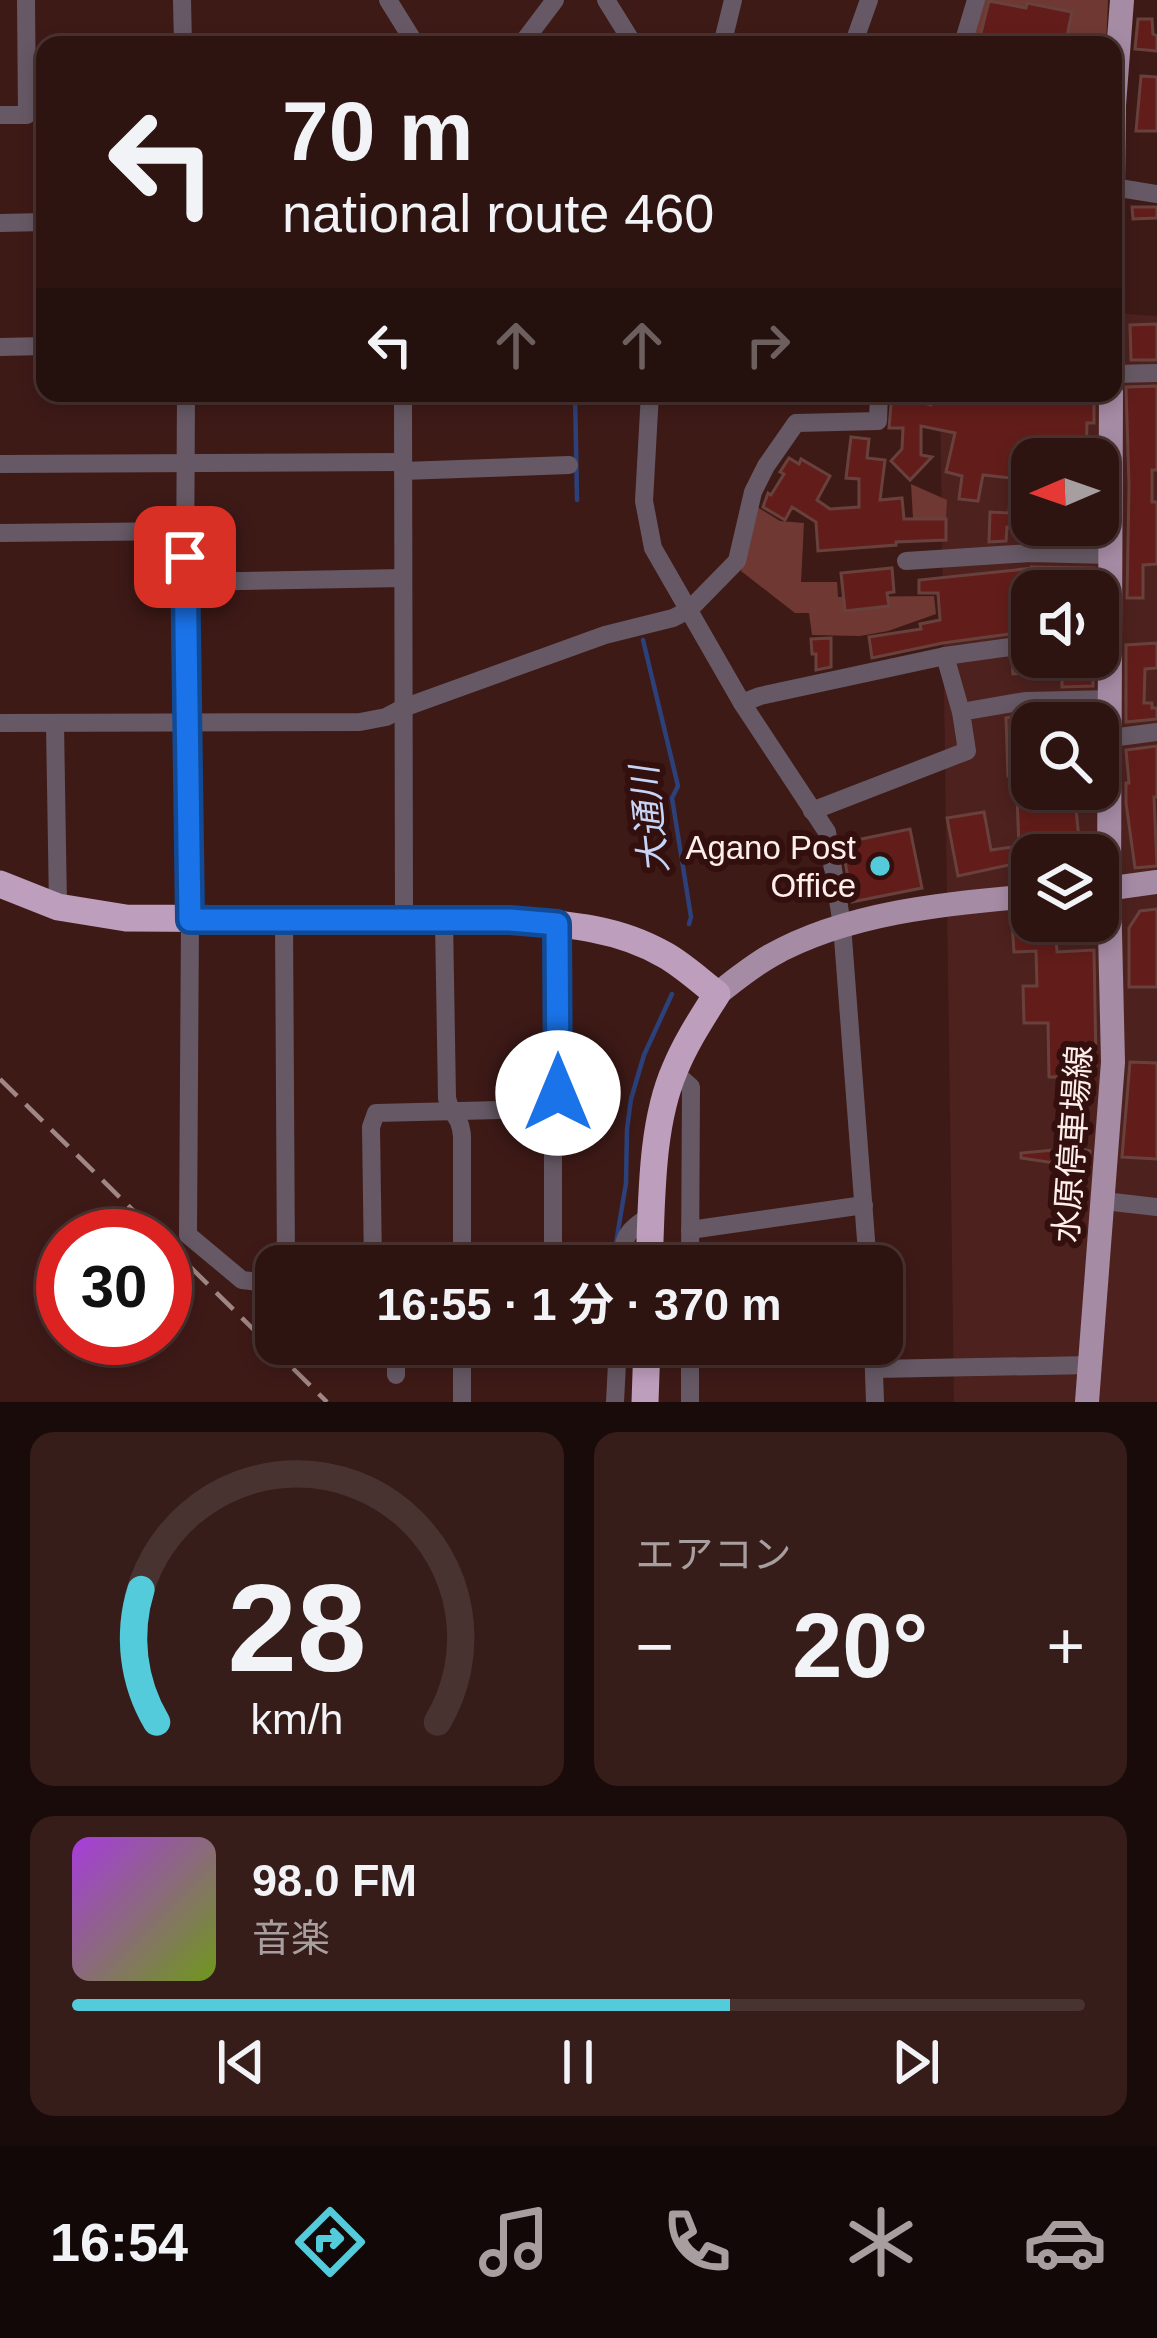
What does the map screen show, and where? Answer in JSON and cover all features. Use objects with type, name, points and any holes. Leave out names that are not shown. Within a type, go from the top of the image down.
[{"type":"highway","points":[[0,884],[58,907],[125,918],[557,924],[614,932],[670,958],[717,994],[674,1071],[659,1131],[650,1245]]},
{"type":"highway","points":[[645,1402],[646,1365]]},
{"type":"main road","points":[[1120,36],[1123,0]]},
{"type":"main road","name":"水原停車場線","points":[[1109,570],[1111,402]]},
{"type":"main road","name":"水原停車場線","points":[[1109,678],[1111,699]]},
{"type":"main road","points":[[1119,888],[1157,883]]},
{"type":"main road","points":[[717,994],[769,956],[842,925],[1011,899]]},
{"type":"main road","name":"水原停車場線","points":[[1087,1402],[1113,1062],[1107,942]]},
{"type":"street","points":[[0,115],[27,115],[26,0]]},
{"type":"street","points":[[182,0],[183,36]]},
{"type":"street","points":[[388,0],[410,36]]},
{"type":"street","points":[[528,36],[555,0]]},
{"type":"street","points":[[606,0],[628,36]]},
{"type":"street","points":[[724,36],[733,0]]},
{"type":"street","points":[[856,36],[869,0]]},
{"type":"street","points":[[965,36],[976,0]]},
{"type":"street","points":[[403,24],[403,36]]},
{"type":"street","points":[[1122,188],[1157,194]]},
{"type":"street","points":[[0,223],[36,222]]},
{"type":"street","points":[[0,347],[36,346]]},
{"type":"street","points":[[1122,374],[1157,373]]},
{"type":"street","points":[[187,402],[188,1235],[242,1280],[255,1282]]},
{"type":"street","points":[[403,402],[404,920]]},
{"type":"street","points":[[650,402],[644,501],[653,548],[742,704],[827,832],[842,925],[867,1245]]},
{"type":"street","points":[[0,723],[360,722],[386,717],[605,635],[673,618],[689,610],[737,561],[753,492],[796,423],[878,421],[879,402]]},
{"type":"street","points":[[0,464],[569,465]]},
{"type":"street","points":[[0,533],[185,532]]},
{"type":"street","points":[[906,561],[1030,553],[1110,555]]},
{"type":"street","points":[[185,582],[403,578]]},
{"type":"street","points":[[742,704],[760,696],[946,656],[1011,647]]},
{"type":"street","points":[[812,811],[967,751],[946,656]]},
{"type":"street","points":[[961,712],[1025,701],[1111,699]]},
{"type":"street","points":[[55,724],[58,907]]},
{"type":"street","points":[[1119,737],[1157,732]]},
{"type":"street","points":[[284,920],[286,1245]]},
{"type":"street","points":[[444,920],[447,1098],[460,1121],[462,1136],[462,1245]]},
{"type":"street","points":[[557,924],[558,1093]]},
{"type":"street","points":[[674,1071],[691,1087],[690,1245]]},
{"type":"street","points":[[373,1245],[376,1113],[545,1109],[553,1121],[553,1245]]},
{"type":"street","points":[[1104,1201],[1157,1207]]},
{"type":"street","points":[[690,1230],[864,1205]]},
{"type":"street","points":[[622,1245],[630,1229],[651,1216]]},
{"type":"street","points":[[396,1365],[396,1375]]},
{"type":"street","points":[[462,1365],[462,1402]]},
{"type":"street","points":[[615,1402],[617,1365]]},
{"type":"street","points":[[690,1365],[690,1402]]},
{"type":"street","points":[[874,1365],[875,1402]]},
{"type":"street","points":[[874,1370],[1091,1365]]},
{"type":"shaded area","points":[[980,0],[1108,0],[1106,36],[969,36]]},
{"type":"shaded area","points":[[1122,314],[1157,316],[1157,1402],[954,1402],[940,402],[1122,402]]},
{"type":"shaded area","points":[[911,484],[947,500],[946,519],[913,518]]},
{"type":"shaded area","points":[[757,507],[780,521],[804,523],[801,582],[837,582],[838,597],[934,596],[936,614],[860,636],[812,635],[809,613],[795,613],[741,571]]},
{"type":"building","points":[[989,1],[1072,12],[1067,36],[980,36]]},
{"type":"building","points":[[1138,19],[1152,19],[1157,51],[1135,49]]},
{"type":"building","points":[[1141,76],[1157,77],[1157,131],[1136,131]]},
{"type":"building","points":[[1132,207],[1157,207],[1157,218],[1133,219]]},
{"type":"building","points":[[1157,324],[1157,360],[1131,360],[1130,325]]},
{"type":"building","points":[[1157,386],[1157,470],[1152,470],[1152,502],[1157,502],[1157,564],[1143,565],[1143,598],[1127,598],[1126,387]]},
{"type":"building","points":[[891,402],[1094,402],[1094,423],[1087,423],[1087,438],[1011,438],[1011,478],[983,475],[978,501],[959,499],[962,476],[946,472],[955,433],[921,426],[921,455],[932,457],[910,480],[891,461],[902,449],[903,428],[889,428]]},
{"type":"building","points":[[851,437],[869,439],[867,458],[885,460],[880,500],[902,498],[904,519],[946,519],[946,540],[818,551],[816,522],[792,507],[785,520],[763,507],[789,458],[799,464],[801,459],[830,476],[817,500],[830,509],[859,507],[859,479],[846,478]]},
{"type":"building","points":[[1011,478],[1011,527],[1007,527],[1006,541],[989,542],[990,512],[1009,513]]},
{"type":"building","points":[[1030,567],[1094,570],[1015,570],[1034,568]]},
{"type":"building","points":[[892,568],[894,592],[887,593],[889,606],[845,611],[841,573]]},
{"type":"building","points":[[1011,570],[1011,634],[872,658],[869,637],[921,629],[920,624],[940,620],[938,593],[919,593],[919,580]]},
{"type":"building","points":[[831,638],[831,667],[816,670],[811,639]]},
{"type":"building","points":[[1157,643],[1157,668],[1145,669],[1144,703],[1157,708],[1157,719],[1126,722],[1126,645]]},
{"type":"building","points":[[1062,678],[1093,678],[1093,686],[1062,687]]},
{"type":"building","points":[[1011,717],[1011,776],[1008,776],[1006,718]]},
{"type":"building","points":[[1157,746],[1157,866],[1135,868],[1126,803],[1126,750]]},
{"type":"building","points":[[1018,810],[1076,810],[1078,834],[1019,834]]},
{"type":"building","points":[[984,812],[991,850],[1011,847],[1011,865],[958,876],[947,818]]},
{"type":"building","points":[[910,829],[922,888],[852,902],[842,843]]},
{"type":"building","points":[[1157,909],[1157,987],[1129,987],[1129,928],[1140,911]]},
{"type":"building","points":[[1013,942],[1056,942],[1057,952],[1094,950],[1096,1065],[1089,1065],[1089,1077],[1049,1077],[1048,1023],[1024,1023],[1023,986],[1037,986],[1036,951],[1014,952]]},
{"type":"building","points":[[1130,1062],[1157,1063],[1157,1159],[1122,1157]]},
{"type":"building","points":[[1090,1151],[1088,1168],[1021,1158],[1021,1153]]},
{"type":"waterway","name":"大通川","points":[[575,402],[577,500]]},
{"type":"waterway","name":"大通川","points":[[643,640],[678,786],[672,798],[689,924]]},
{"type":"waterway","name":"大通川","points":[[616,1245],[626,1183],[631,1099],[644,1055],[672,994]]},
{"type":"railway","points":[[0,1079],[132,1209]]},
{"type":"railway","points":[[192,1269],[327,1402]]},
{"type":"place","name":"Agano Post Office","points":[[880,866]]},
{"type":"route","points":[[185,557],[190,920],[557,924],[558,1093]]}]
